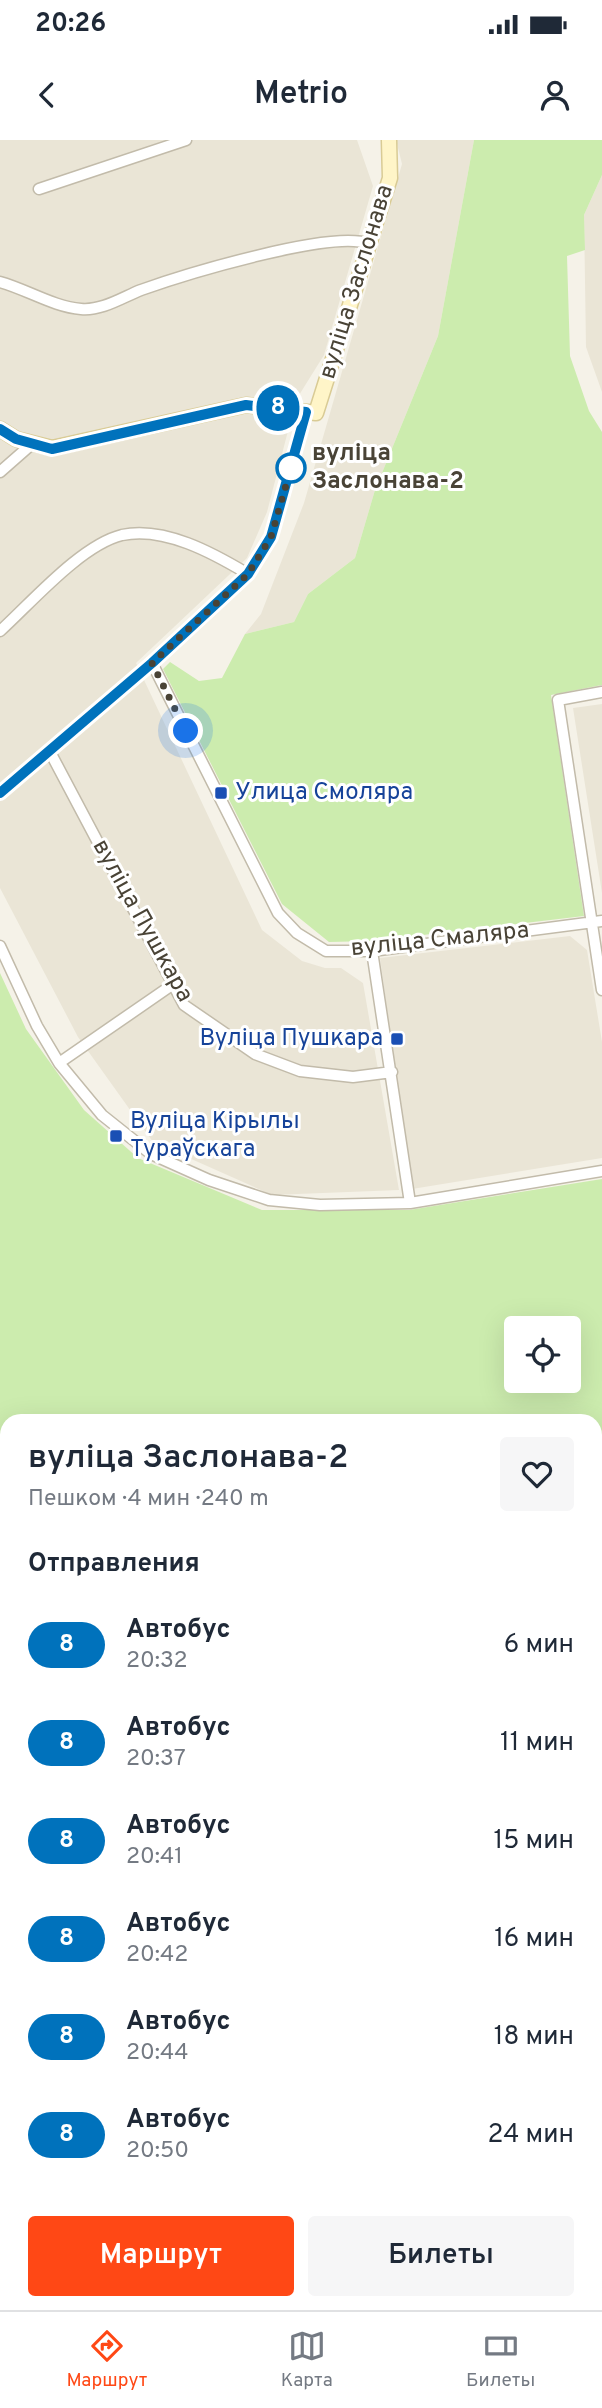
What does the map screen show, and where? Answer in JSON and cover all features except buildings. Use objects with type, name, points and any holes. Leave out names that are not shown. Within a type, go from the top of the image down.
[{"type":"street","points":[[39,189],[186,140]]},
{"type":"street","name":"вуліца Заслонава","points":[[0,793],[152,663],[248,574],[271,537],[306,412],[316,413],[390,178],[389,140]]},
{"type":"street","points":[[0,282],[81,309],[100,307],[142,290],[247,258],[339,241],[369,244]]},
{"type":"street","points":[[0,429],[52,449],[246,405],[306,412]]},
{"type":"street","points":[[0,472],[33,443]]},
{"type":"street","points":[[0,631],[88,552],[121,535],[155,535],[215,554],[248,574]]},
{"type":"street","name":"вуліца Смаляра","points":[[152,663],[278,913],[297,933],[326,951],[372,951],[597,922]]},
{"type":"street","points":[[602,691],[558,700],[597,922],[602,989]]},
{"type":"street","name":"вуліца Пушкара","points":[[49,750],[184,1005],[255,1054],[300,1071],[353,1077],[393,1072]]},
{"type":"street","points":[[0,946],[37,1026],[60,1063],[102,1115],[151,1154],[209,1181],[269,1200],[320,1205],[410,1203],[602,1171]]},
{"type":"street","points":[[372,951],[393,1072],[410,1203]]},
{"type":"street","points":[[60,1063],[172,985]]},
{"type":"shaded area","points":[[0,140],[357,140],[373,186],[324,355],[296,400],[267,512],[247,558],[136,663],[262,930],[302,961],[325,968],[341,968],[363,983],[399,1190],[272,1195],[153,1142],[78,1037],[0,888]]},
{"type":"shaded area","points":[[396,140],[474,140],[438,336],[375,490],[355,558],[308,594],[294,622],[245,634],[261,614],[304,503],[402,164]]},
{"type":"shaded area","points":[[602,175],[602,392],[586,347],[584,215]]},
{"type":"shaded area","points":[[602,704],[602,893],[573,708]]},
{"type":"shaded area","points":[[570,936],[587,950],[602,1042],[602,1158],[412,1189],[380,958]]},
{"type":"green space","points":[[474,140],[602,140],[602,175],[584,215],[585,250],[567,256],[570,356],[589,411],[602,432],[602,685],[551,695],[584,916],[372,941],[329,942],[282,904],[163,669],[170,662],[199,681],[222,678],[245,634],[294,622],[308,594],[355,558],[375,490],[438,336]]},
{"type":"green space","points":[[0,973],[26,1029],[84,1110],[138,1158],[262,1210],[409,1210],[602,1179],[602,1414],[0,1414]]},
{"type":"bus line","name":"8","points":[[0,429],[16,439],[52,449],[142,426],[246,405],[306,412],[271,537],[248,574],[152,663],[0,793]]},
{"type":"place","name":"вуліца Заслонава-2","points":[[291,468]]},
{"type":"place","name":"Улица Смоляра","points":[[221,793]]},
{"type":"place","name":"Вуліца Пушкара","points":[[397,1039]]},
{"type":"place","name":"Вуліца Кірылы Тураўскага","points":[[116,1136]]},
{"type":"route","points":[[186,731],[152,663],[248,574],[271,537],[291,468]]}]
